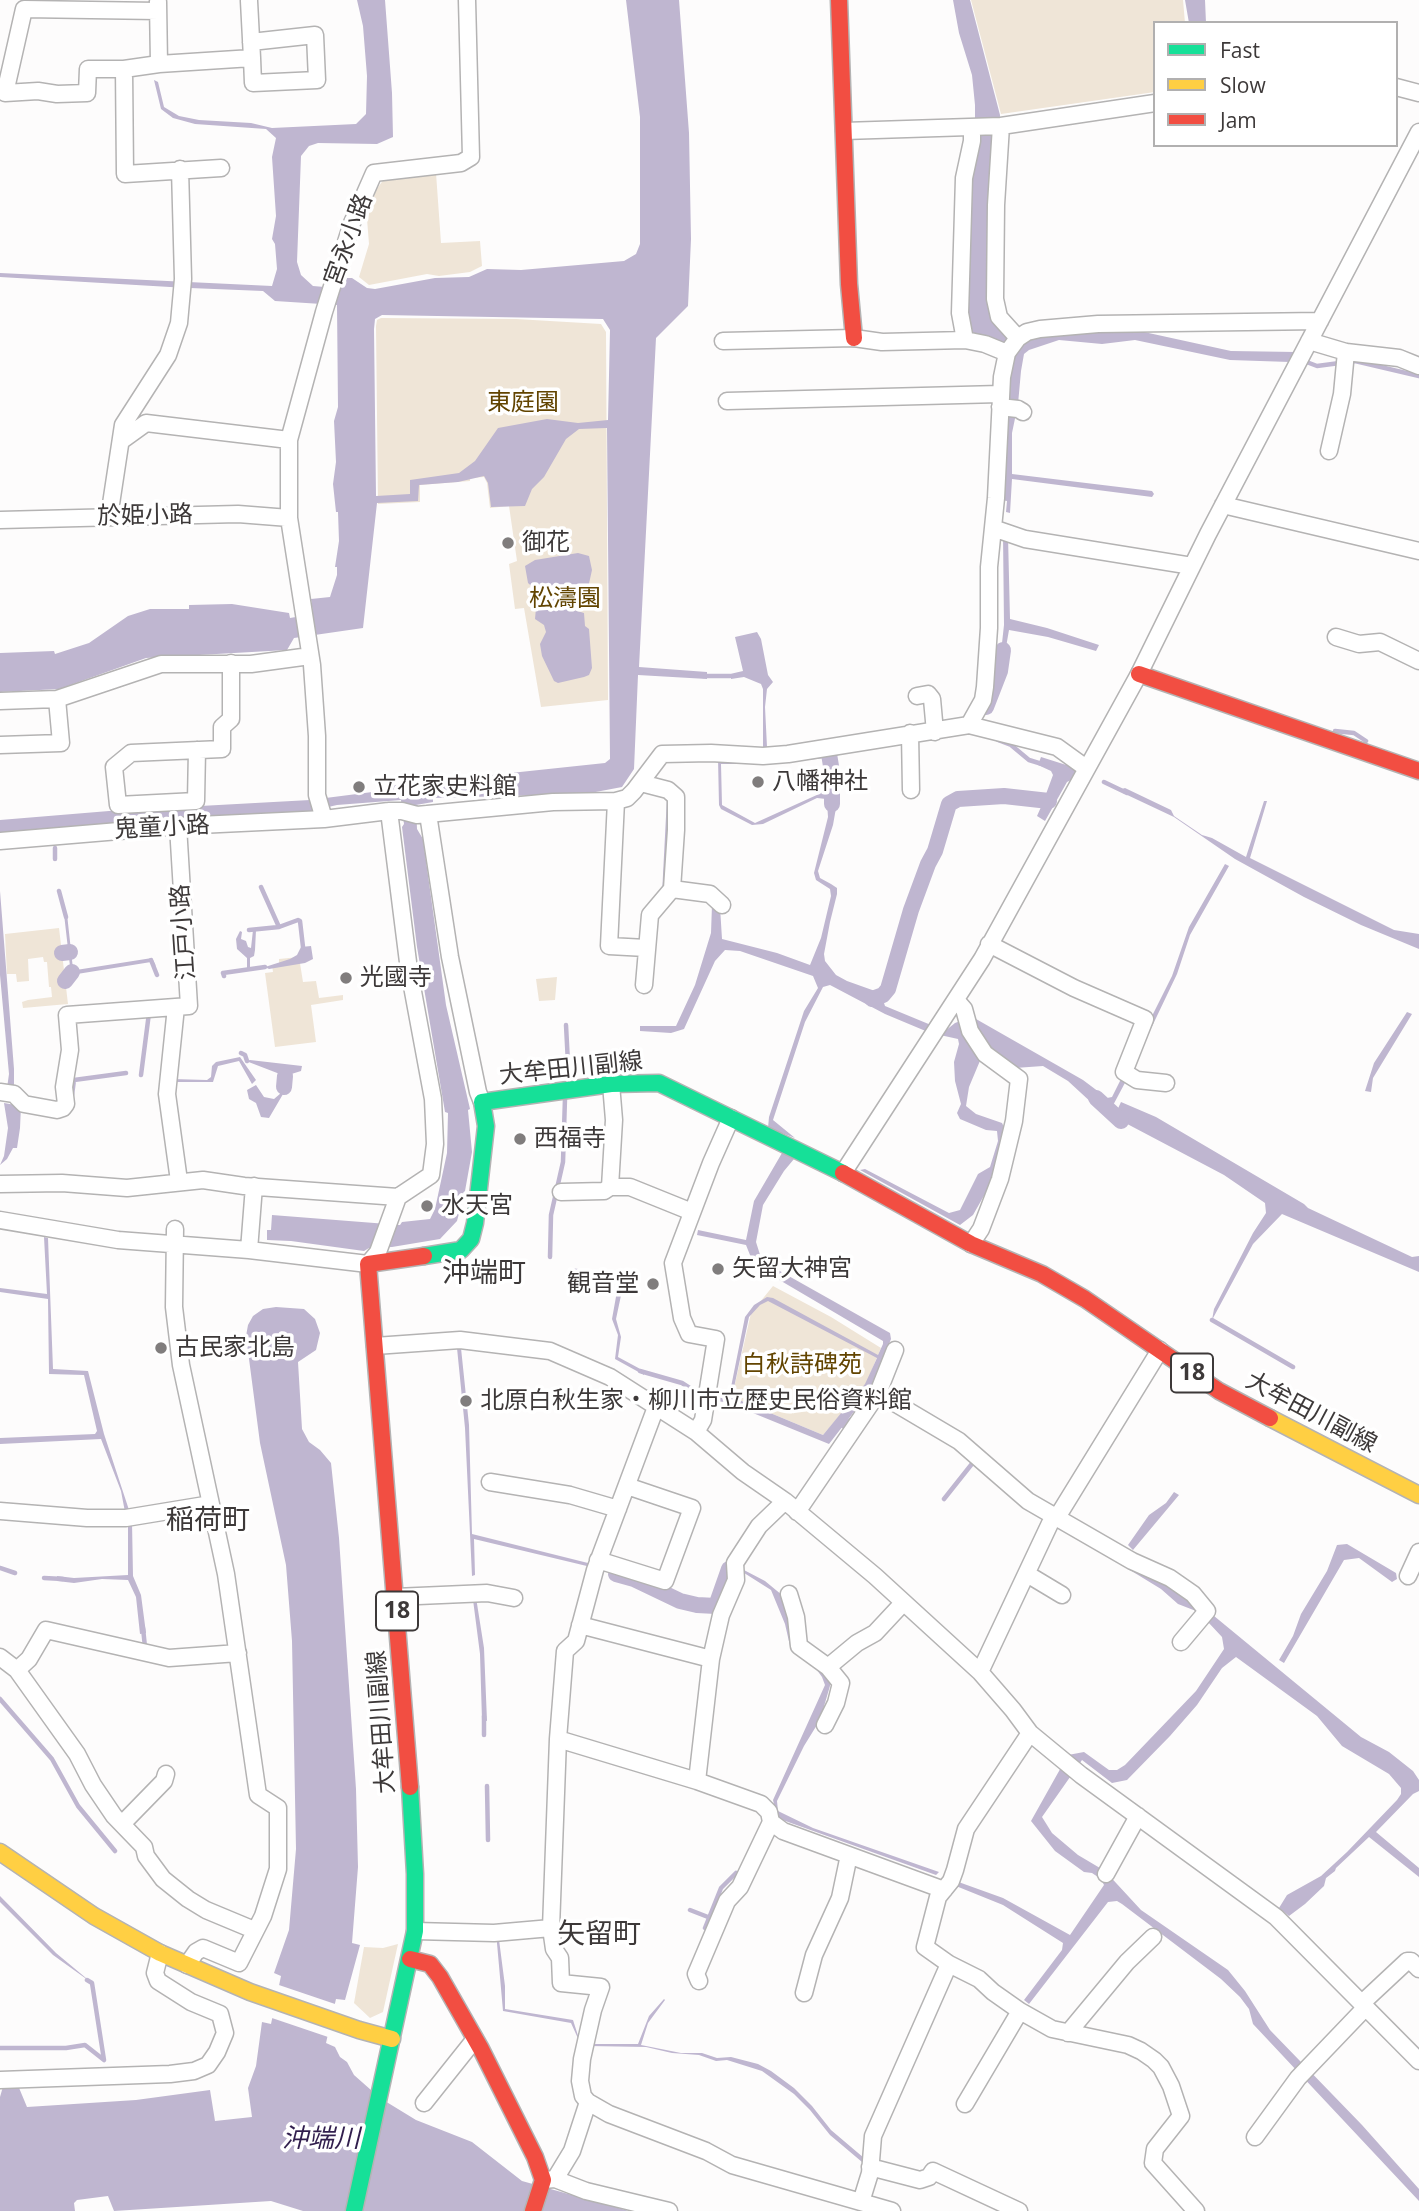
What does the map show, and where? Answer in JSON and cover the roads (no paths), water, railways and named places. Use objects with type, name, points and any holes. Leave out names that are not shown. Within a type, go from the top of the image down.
[{"type":"main road","points":[[839,0],[849,284],[854,338]]},
{"type":"main road","points":[[1139,674],[1419,771]]},
{"type":"main road","name":"大牟田川副線","points":[[354,2211],[415,1931],[415,1874],[375,1346],[373,1258],[461,1250],[471,1239],[486,1126],[482,1102],[611,1084],[659,1083],[843,1173],[971,1244],[1042,1274],[1086,1298],[1219,1391],[1419,1495]]},
{"type":"main road","points":[[0,1853],[94,1916],[160,1953],[250,1992],[359,2031],[392,2039]]},
{"type":"main road","points":[[410,1959],[430,1964],[440,1977],[549,2179],[533,2211]]},
{"type":"street","name":"宮永小路","points":[[321,809],[309,650],[289,518],[289,440],[352,223],[374,173],[461,163],[471,157],[467,0]]},
{"type":"street","points":[[159,64],[158,5],[24,9],[5,93],[87,93],[88,69],[124,69],[159,64],[252,50],[315,35],[317,80],[253,83],[252,50],[249,1]]},
{"type":"street","points":[[124,69],[125,174],[221,168]]},
{"type":"street","points":[[1398,88],[1419,93]]},
{"type":"street","points":[[844,131],[1002,126],[1153,103]]},
{"type":"street","points":[[1002,126],[996,205],[995,299],[999,317],[1018,338]]},
{"type":"street","points":[[965,340],[960,313],[964,178],[972,128]]},
{"type":"street","points":[[843,1173],[956,1000],[1139,674],[1223,505],[1419,132]]},
{"type":"street","points":[[110,517],[124,425],[168,355],[179,323],[183,279],[180,169]]},
{"type":"street","points":[[969,725],[983,700],[985,687],[989,567],[1009,406],[1007,353],[1018,338],[1027,332],[1040,329],[1098,324],[1320,321]]},
{"type":"street","points":[[723,341],[854,338],[882,342],[965,340],[1007,353]]},
{"type":"street","points":[[1303,354],[1345,358],[1399,358],[1419,366]]},
{"type":"street","points":[[1329,451],[1342,394],[1345,358]]},
{"type":"street","points":[[727,401],[1009,406]]},
{"type":"street","points":[[121,440],[146,423],[289,440]]},
{"type":"street","points":[[1223,505],[1419,551]]},
{"type":"street","name":"於姫小路","points":[[0,520],[238,514],[289,518]]},
{"type":"street","points":[[993,528],[1026,539],[1192,566]]},
{"type":"street","points":[[1336,637],[1359,644],[1380,642],[1419,661]]},
{"type":"street","points":[[0,701],[57,699],[161,664],[251,664],[309,650]]},
{"type":"street","points":[[198,750],[197,801],[118,805],[114,767],[131,753],[198,750],[222,749],[222,727],[231,719],[231,663]]},
{"type":"street","points":[[917,696],[928,694],[932,699],[935,732]]},
{"type":"street","points":[[0,745],[61,743],[57,699]]},
{"type":"street","points":[[646,948],[609,946],[617,801],[627,797],[641,783],[662,754],[765,756],[910,743],[935,732],[969,725],[1056,747],[1083,774]]},
{"type":"street","points":[[910,743],[911,790]]},
{"type":"street","points":[[641,783],[672,793],[677,830],[670,893],[650,915],[644,985]]},
{"type":"street","name":"鬼童小路","points":[[0,841],[178,826],[321,809],[409,813],[553,802],[617,801]]},
{"type":"street","points":[[409,813],[450,957],[482,1102]]},
{"type":"street","points":[[0,1184],[62,1183],[127,1188],[203,1180],[398,1197],[417,1187],[431,1175],[435,1144],[433,1099],[410,970],[409,813]]},
{"type":"street","name":"江戸小路","points":[[7,1093],[24,1104],[57,1110],[66,1104],[64,1087],[70,1050],[67,1010],[189,1006],[178,826]]},
{"type":"street","points":[[670,893],[710,894],[722,905]]},
{"type":"street","points":[[989,944],[1074,988],[1145,1019],[1124,1072],[1137,1080],[1166,1083]]},
{"type":"street","points":[[956,1000],[964,1009],[969,1027],[985,1054],[1019,1079],[1014,1121],[1000,1179],[981,1229],[971,1244]]},
{"type":"street","points":[[176,1007],[168,1080],[179,1181]]},
{"type":"street","points":[[610,1187],[614,1120],[611,1084]]},
{"type":"street","points":[[696,1432],[703,1420],[716,1339],[689,1334],[682,1318],[673,1263],[731,1118]]},
{"type":"street","points":[[250,1250],[254,1186]]},
{"type":"street","points":[[561,1192],[604,1191],[610,1187],[630,1187],[692,1212]]},
{"type":"street","points":[[0,1220],[106,1238],[175,1237],[250,1250],[373,1258],[390,1223],[398,1197]]},
{"type":"street","points":[[175,1237],[172,1272],[175,1324],[226,1574],[258,1795],[278,1808],[278,1869],[263,1916],[239,1963],[202,1948],[187,1965]]},
{"type":"street","points":[[375,1346],[460,1340],[544,1349],[610,1377],[696,1432],[904,1602],[979,1672],[1030,1733],[1081,1774],[1276,1917],[1419,2061]]},
{"type":"street","points":[[697,1781],[710,1659],[720,1615],[736,1575],[735,1563],[759,1526],[791,1507],[875,1398],[895,1350]]},
{"type":"street","points":[[979,1672],[1052,1521],[1160,1350]]},
{"type":"street","points":[[875,1398],[959,1441],[1052,1521],[1170,1578],[1193,1594],[1203,1616],[1181,1642]]},
{"type":"street","points":[[656,1407],[597,1564],[576,1641],[565,1651],[558,1740],[551,1928],[554,1949],[560,1958],[561,1983],[601,1987],[586,2043],[580,2081],[583,2096],[609,2114],[706,2151],[732,2165],[892,2211]]},
{"type":"street","points":[[490,1482],[570,1495],[618,1509]]},
{"type":"street","points":[[597,1564],[665,1581],[692,1508],[627,1486]]},
{"type":"street","points":[[0,1511],[87,1518],[129,1517],[211,1504]]},
{"type":"street","points":[[1408,1576],[1419,1552]]},
{"type":"street","points":[[1027,1574],[1062,1595]]},
{"type":"street","points":[[395,1597],[487,1593],[514,1598]]},
{"type":"street","points":[[789,1594],[796,1617],[799,1646],[828,1667],[841,1684],[825,1726]]},
{"type":"street","points":[[828,1667],[857,1643],[875,1633],[904,1602]]},
{"type":"street","points":[[580,1625],[710,1659]]},
{"type":"street","points":[[17,1670],[29,1659],[46,1630],[169,1658],[237,1653]]},
{"type":"street","points":[[0,1657],[17,1670],[77,1754],[93,1785],[114,1816],[144,1847],[146,1856],[163,1879],[206,1910],[254,1930]]},
{"type":"street","points":[[1030,1733],[967,1829],[947,1886],[938,1897],[925,1947],[979,1979],[1020,2011],[1052,2029],[1128,2045],[1141,2050],[1161,2067],[1181,2116],[1155,2149],[1153,2162],[1195,2211]]},
{"type":"street","points":[[558,1740],[697,1781],[761,1804],[769,1812],[771,1822],[740,1887],[727,1901],[696,1974],[699,1981]]},
{"type":"street","points":[[123,1823],[164,1781],[166,1774]]},
{"type":"street","points":[[1106,1874],[1138,1816]]},
{"type":"street","points":[[771,1822],[783,1831],[947,1886]]},
{"type":"street","points":[[804,1993],[814,1955],[840,1898],[849,1855]]},
{"type":"street","points":[[415,1931],[497,1932],[551,1928]]},
{"type":"street","points":[[1068,2033],[1127,1962],[1153,1937]]},
{"type":"street","points":[[0,2080],[170,2074],[194,2071],[208,2065],[225,2033],[220,2014],[191,2002],[158,1981],[155,1973],[160,1953]]},
{"type":"street","points":[[1255,2137],[1304,2073],[1364,2005],[1407,1961],[1419,1969]]},
{"type":"street","points":[[861,2202],[870,2170],[873,2136],[950,1964]]},
{"type":"street","points":[[965,2104],[1020,2011]]},
{"type":"street","points":[[424,2103],[475,2039]]},
{"type":"street","points":[[588,2102],[572,2151],[549,2179],[669,2211]]},
{"type":"street","points":[[870,2170],[920,2180],[929,2177],[933,2171],[1019,2211]]},
{"type":"water","points":[[357,0],[385,0],[393,137],[377,144],[318,143],[309,146],[301,156],[297,262],[301,275],[313,286],[336,288],[339,279],[352,278],[367,288],[375,289],[435,278],[469,277],[487,269],[521,270],[624,261],[636,254],[640,244],[640,117],[626,0],[679,0],[689,133],[691,239],[688,306],[656,338],[639,667],[707,672],[707,679],[638,675],[634,769],[622,787],[585,794],[433,798],[433,802],[416,805],[417,829],[423,839],[446,1005],[470,1109],[472,1152],[457,1221],[440,1239],[369,1248],[364,1251],[267,1240],[267,1230],[271,1230],[272,1215],[400,1225],[402,1222],[430,1219],[435,1209],[447,1153],[448,1113],[445,1112],[417,947],[401,800],[337,805],[311,811],[307,816],[0,833],[0,820],[310,800],[388,790],[388,786],[605,763],[610,759],[607,428],[579,429],[566,439],[544,477],[532,489],[525,506],[491,507],[488,483],[484,476],[458,482],[419,485],[418,501],[377,503],[363,628],[294,638],[287,650],[146,658],[59,689],[0,692],[0,653],[54,651],[55,654],[89,643],[128,616],[150,609],[189,609],[189,605],[232,604],[289,613],[290,618],[313,614],[311,599],[330,597],[337,575],[335,567],[339,541],[333,484],[336,462],[334,421],[338,407],[337,305],[275,301],[263,291],[190,288],[155,390],[137,420],[135,418],[187,288],[0,277],[0,273],[272,286],[277,269],[275,244],[272,239],[276,216],[272,157],[276,138],[266,129],[195,124],[173,118],[161,109],[154,80],[158,82],[164,107],[179,116],[251,123],[272,128],[356,124],[366,114],[367,76],[363,26]],"holes":[[[382,315],[603,319],[610,330],[608,420],[578,423],[547,419],[498,428],[475,461],[459,473],[410,480],[410,494],[376,496],[375,319]]]},
{"type":"water","points":[[953,0],[970,0],[1000,115],[991,267],[1010,335],[1009,345],[971,336],[967,329],[967,218],[975,144],[975,105],[972,75],[959,33]]},
{"type":"water","points":[[1185,0],[1205,0],[1206,21],[1189,21]]},
{"type":"water","points":[[1072,331],[1144,332],[1231,351],[1296,352],[1290,362],[1230,360],[1135,340],[1102,344],[1059,340],[1029,350],[1024,354],[1012,433],[1012,474],[1152,491],[1154,494],[1152,497],[1012,479],[1010,513],[1006,512],[1007,501],[1001,500],[1011,355],[1027,339]]},
{"type":"water","points":[[1003,535],[1008,536],[1010,619],[1099,645],[1096,651],[1048,637],[1009,630],[1002,670],[999,670],[1004,625]]},
{"type":"water","points":[[578,553],[589,556],[592,570],[588,588],[573,605],[574,610],[584,613],[585,626],[589,629],[592,668],[589,675],[558,683],[554,681],[542,656],[540,644],[546,632],[544,625],[535,619],[536,608],[549,593],[549,589],[537,591],[528,583],[525,566],[535,560]]},
{"type":"water","points":[[757,632],[761,639],[768,675],[773,682],[767,689],[765,707],[767,747],[763,747],[761,684],[744,677],[731,679],[730,674],[743,671],[735,637]]},
{"type":"water","points":[[905,742],[834,756],[829,754],[826,758],[767,764],[721,764],[722,805],[755,823],[819,794],[834,782],[836,808],[833,825],[818,871],[820,878],[837,888],[824,954],[825,961],[836,975],[847,981],[875,991],[885,987],[890,990],[885,1006],[931,1025],[928,1032],[885,1014],[830,985],[823,987],[805,1022],[773,1120],[795,1138],[768,1128],[769,1117],[804,1011],[818,988],[813,976],[740,951],[725,950],[715,961],[684,1029],[671,1033],[640,1031],[640,1026],[676,1026],[695,985],[711,933],[712,905],[662,894],[667,797],[668,795],[668,885],[711,898],[720,907],[722,939],[777,953],[810,965],[821,938],[831,896],[830,889],[816,880],[814,873],[828,817],[826,799],[817,798],[763,824],[752,825],[721,809],[718,758]]},
{"type":"water","points":[[1041,757],[1079,769],[1075,778],[1067,782],[1045,821],[1037,816],[1041,807],[1039,803],[1031,800],[1033,796],[1042,797],[1046,794],[1053,775],[1051,771],[1038,765]]},
{"type":"water","points":[[1125,788],[1171,810],[1174,816],[1202,835],[1246,857],[1264,801],[1267,801],[1250,858],[1394,930],[1419,934],[1419,949],[1304,897],[1235,859],[1174,817],[1123,793],[1122,789]]},
{"type":"water","points":[[1225,864],[1229,866],[1190,935],[1177,974],[1136,1060],[1150,1020],[1172,976],[1189,927]]},
{"type":"water","points":[[0,891],[14,1089],[7,1088],[9,1074],[0,975]]},
{"type":"water","points":[[64,914],[67,914],[73,969],[152,958],[156,966],[151,962],[71,975]]},
{"type":"water","points":[[253,930],[256,930],[255,950],[254,956],[250,958],[250,969],[247,970],[247,958],[237,949],[236,939],[240,931],[242,932],[241,939],[251,948]]},
{"type":"water","points":[[311,946],[313,959],[305,963],[269,969],[265,967],[290,959],[297,955],[301,947]]},
{"type":"water","points":[[1407,1012],[1412,1014],[1373,1078],[1371,1092],[1365,1091],[1374,1063]]},
{"type":"water","points":[[969,1015],[1083,1080],[1107,1098],[1112,1097],[1123,1075],[1127,1079],[1110,1111],[1106,1116],[1068,1081],[1043,1066],[1015,1068],[993,1054]]},
{"type":"water","points":[[963,1020],[982,1056],[969,1087],[966,1106],[976,1114],[1002,1123],[1004,1127],[994,1178],[973,1215],[960,1225],[860,1170],[865,1169],[949,1213],[960,1210],[978,1174],[990,1167],[998,1141],[997,1131],[986,1130],[960,1119],[957,1113],[961,1104],[955,1081],[954,1062],[958,1039],[940,1035]]},
{"type":"water","points":[[240,1057],[256,1080],[252,1084],[239,1061],[218,1066],[213,1082],[172,1082],[172,1079],[207,1080],[211,1077],[212,1066],[216,1062]]},
{"type":"water","points":[[246,1061],[302,1066],[301,1071],[285,1076]]},
{"type":"water","points":[[256,1085],[264,1097],[274,1099],[281,1093],[283,1086],[286,1089],[269,1118],[261,1117],[256,1103],[249,1099],[247,1090]]},
{"type":"water","points":[[1121,1102],[1156,1117],[1308,1208],[1412,1257],[1419,1256],[1419,1272],[1282,1214],[1253,1244],[1212,1320],[1214,1309],[1266,1213],[1265,1203],[1224,1175],[1114,1117]]},
{"type":"water","points":[[4,1103],[21,1106],[20,1128],[17,1148],[13,1148],[0,1165],[8,1128]]},
{"type":"water","points":[[782,1153],[794,1159],[763,1205],[756,1242],[762,1261],[890,1333],[891,1339],[870,1391],[829,1444],[726,1402],[712,1401],[712,1394],[729,1397],[745,1317],[754,1305],[767,1297],[878,1355],[883,1344],[883,1341],[754,1265],[746,1245],[697,1235],[698,1230],[746,1240],[754,1201]],"holes":[[[768,1301],[877,1358],[865,1384],[823,1435],[732,1397],[749,1317]]]},
{"type":"water","points":[[44,1237],[48,1238],[53,1369],[88,1371],[104,1434],[129,1510],[125,1512],[121,1491],[101,1439],[0,1444],[0,1438],[95,1434],[97,1431],[84,1375],[49,1374],[48,1299],[0,1292],[0,1288],[47,1294]]},
{"type":"water","points":[[571,1268],[621,1277],[623,1286],[616,1319],[621,1337],[618,1357],[644,1371],[644,1375],[615,1359],[618,1335],[612,1319],[619,1280],[613,1277],[570,1273]]},
{"type":"water","name":"沖端川","points":[[263,1309],[304,1309],[315,1319],[320,1333],[316,1350],[298,1362],[302,1429],[309,1442],[331,1463],[339,1538],[356,1789],[358,1867],[352,1943],[360,1945],[345,2000],[336,1999],[326,2043],[335,2047],[354,2075],[380,2098],[416,2120],[472,2142],[522,2181],[629,2211],[303,2211],[271,2201],[114,2211],[108,2196],[77,2200],[74,2203],[75,2211],[0,2211],[0,2097],[4,2083],[17,2083],[27,2107],[136,2100],[210,2090],[215,2121],[252,2117],[248,2088],[256,2066],[262,2022],[271,2024],[281,1976],[274,1973],[289,1930],[296,1849],[292,1641],[286,1565],[260,1443],[246,1336],[253,1316]]},
{"type":"water","points":[[457,1348],[461,1348],[469,1425],[472,1534],[592,1564],[591,1567],[474,1539],[475,1575],[472,1576],[465,1428]]},
{"type":"water","points":[[1174,1492],[1179,1495],[1133,1550],[1128,1545],[1149,1515],[1166,1503]]},
{"type":"water","points":[[128,1522],[132,1522],[133,1576],[141,1595],[146,1633],[140,1634],[136,1597],[128,1580],[102,1579],[74,1583],[57,1581],[57,1576],[74,1578],[128,1575]]},
{"type":"water","points":[[1071,1534],[1144,1566],[1199,1607],[1196,1611],[1178,1604],[1161,1589]]},
{"type":"water","points":[[1347,1544],[1396,1573],[1397,1579],[1392,1582],[1359,1558],[1344,1560],[1284,1663],[1279,1660],[1293,1636],[1301,1614],[1327,1571],[1337,1545]]},
{"type":"water","points":[[742,1569],[765,1581],[788,1600],[793,1634],[832,1679],[820,1720],[777,1801],[778,1811],[813,1828],[939,1872],[936,1875],[777,1818],[773,1800],[825,1685],[814,1666],[790,1646],[785,1624],[771,1590],[741,1571]]},
{"type":"water","points":[[475,1591],[484,1648],[487,1721],[482,1720],[480,1654],[472,1592]]},
{"type":"water","points":[[1208,1611],[1361,1737],[1389,1752],[1413,1771],[1419,1780],[1419,1791],[1376,1832],[1419,1868],[1419,1877],[1369,1837],[1326,1878],[1324,1886],[1305,1904],[1289,1916],[1279,1908],[1287,1895],[1321,1876],[1347,1852],[1397,1800],[1401,1788],[1389,1774],[1342,1746],[1317,1716],[1236,1657],[1222,1668],[1197,1705],[1127,1780],[1112,1783],[1082,1760],[1042,1817],[1052,1833],[1078,1855],[1105,1871],[1141,1910],[1228,1970],[1270,2030],[1362,2125],[1419,2189],[1419,2201],[1253,2024],[1249,2009],[1240,1997],[1221,1979],[1122,1904],[1117,1901],[1108,1902],[1029,2004],[1024,2000],[1062,1950],[1063,1943],[1003,1905],[951,1884],[953,1880],[1003,1898],[1070,1935],[1104,1885],[1101,1879],[1092,1873],[1084,1872],[1055,1851],[1031,1821],[1068,1755],[1084,1752],[1109,1770],[1117,1770],[1125,1765],[1196,1691],[1224,1649],[1222,1637],[1208,1622]]},
{"type":"water","points":[[0,1896],[56,1953],[92,1983],[53,1955],[0,1902]]},
{"type":"water","points":[[496,1932],[505,1986],[505,2009],[573,2020],[581,2045],[571,2023],[503,2011]]},
{"type":"water","points":[[664,1999],[648,2023],[641,2045],[681,2053],[702,2053],[717,2058],[731,2057],[758,2064],[794,2088],[831,2130],[864,2158],[862,2162],[830,2135],[794,2094],[762,2071],[727,2060],[716,2061],[699,2055],[672,2053],[646,2047],[589,2046],[638,2044],[649,2016]]},
{"type":"waterway","points":[[1304,361],[1317,366],[1355,361],[1419,376]]},
{"type":"waterway","points":[[986,707],[1000,671],[1003,650]]},
{"type":"waterway","points":[[703,676],[730,676]]},
{"type":"waterway","points":[[1335,731],[1354,733],[1366,741]]},
{"type":"waterway","points":[[998,740],[1011,745],[1029,760],[1042,764]]},
{"type":"waterway","points":[[829,754],[832,804]]},
{"type":"waterway","points":[[1104,782],[1127,793]]},
{"type":"waterway","points":[[872,999],[883,995],[888,989],[911,910],[935,851],[949,804],[958,799],[1004,796],[1049,801]]},
{"type":"waterway","points":[[55,848],[55,859]]},
{"type":"waterway","points":[[261,887],[279,927],[300,921],[303,947]]},
{"type":"waterway","points":[[59,891],[66,917]]},
{"type":"waterway","points":[[249,930],[279,927]]},
{"type":"waterway","points":[[62,953],[70,952]]},
{"type":"waterway","points":[[151,960],[157,975]]},
{"type":"waterway","points":[[224,976],[223,973],[265,967]]},
{"type":"waterway","points":[[65,981],[72,972]]},
{"type":"waterway","points":[[141,1075],[149,1013]]},
{"type":"waterway","points":[[566,1025],[569,1083]]},
{"type":"waterway","points":[[241,1053],[247,1061]]},
{"type":"waterway","points":[[72,1095],[74,1080],[126,1073]]},
{"type":"waterway","points":[[284,1087],[285,1076]]},
{"type":"waterway","points":[[550,1257],[551,1215],[563,1162],[565,1098]]},
{"type":"waterway","points":[[1096,1098],[1121,1121]]},
{"type":"waterway","points":[[1212,1320],[1293,1367]]},
{"type":"waterway","points":[[640,1371],[682,1383],[702,1396]]},
{"type":"waterway","points":[[843,1426],[854,1417],[862,1400]]},
{"type":"waterway","points":[[944,1499],[975,1460]]},
{"type":"waterway","points":[[0,1568],[15,1573]]},
{"type":"waterway","points":[[616,1574],[634,1579],[680,1601],[716,1606],[729,1569]]},
{"type":"waterway","points":[[44,1578],[63,1579]]},
{"type":"waterway","points":[[143,1628],[145,1647]]},
{"type":"waterway","points":[[0,1699],[52,1759],[78,1806],[115,1851]]},
{"type":"waterway","points":[[484,1716],[484,1735]]},
{"type":"waterway","points":[[487,1786],[488,1840]]},
{"type":"waterway","points":[[705,1928],[721,1888],[736,1873]]},
{"type":"waterway","points":[[690,1910],[708,1917]]},
{"type":"waterway","points":[[0,2048],[66,2048],[85,2045],[104,2060],[92,1983],[87,1980]]},
{"type":"place","name":"御花","points":[[508,543]]},
{"type":"place","name":"八幡神社","points":[[758,782]]},
{"type":"place","name":"立花家史料館","points":[[359,787]]},
{"type":"place","name":"光國寺","points":[[346,978]]},
{"type":"place","name":"西福寺","points":[[520,1139]]},
{"type":"place","name":"水天宮","points":[[427,1206]]},
{"type":"place","name":"矢留大神宮","points":[[718,1269]]},
{"type":"place","name":"観音堂","points":[[653,1284]]},
{"type":"place","name":"古民家北島","points":[[161,1348]]},
{"type":"place","name":"北原白秋生家・柳川市立歴史民俗資料館","points":[[466,1401]]},
{"type":"district","name":"沖端町","points":[[484,1274]]},
{"type":"district","name":"稲荷町","points":[[208,1521]]},
{"type":"district","name":"矢留町","points":[[599,1935]]},
{"type":"park label","name":"東庭園","points":[[523,403]]},
{"type":"park label","name":"松濤園","points":[[565,599]]},
{"type":"park label","name":"白秋詩碑苑","points":[[802,1365]]}]
